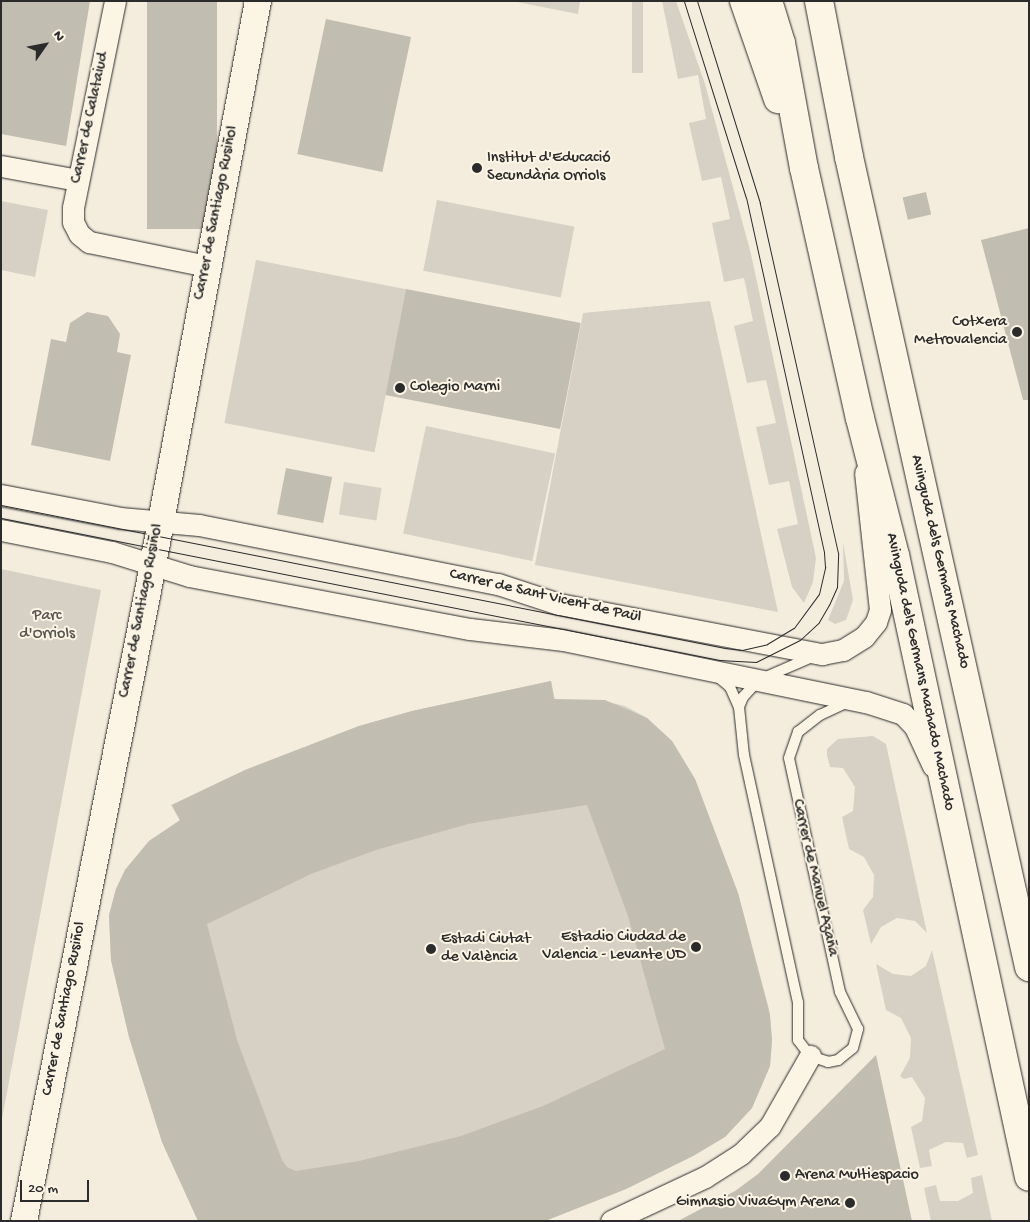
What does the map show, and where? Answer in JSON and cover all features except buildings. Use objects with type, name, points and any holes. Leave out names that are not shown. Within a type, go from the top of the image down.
[{"type":"main road","points":[[744,1],[804,168]]},
{"type":"main road","points":[[768,1],[780,42],[804,168]]},
{"type":"main road","name":"Avinguda dels Germans Machado","points":[[803,1],[849,157]]},
{"type":"main road","name":"Avinguda dels Germans Machado","points":[[819,1],[849,157],[1029,967]]},
{"type":"main road","name":"Avinguda dels Germans Machado Machado","points":[[804,168],[860,418],[895,555],[944,791],[1029,1177]]},
{"type":"street","name":"Carrer de Calataiud","points":[[115,1],[78,180],[73,207],[73,222],[79,234],[89,242],[207,266]]},
{"type":"street","name":"Carrer de Santiago Rusiñol","points":[[24,1221],[152,566],[258,1]]},
{"type":"street","points":[[1,166],[78,180]]},
{"type":"street","name":"Carrer de Sant Vicent de Paül","points":[[1,495],[120,518],[200,525],[478,580],[559,604],[822,654],[843,650],[864,637],[876,622],[880,610],[872,562],[860,418]]},
{"type":"street","points":[[1,530],[112,552],[152,566],[228,584],[470,629],[535,635],[866,702],[903,714],[915,727],[944,791]]},
{"type":"street","points":[[612,1221],[705,1177],[741,1154],[770,1126],[810,1056]]},
{"type":"lane","points":[[810,1056],[798,1040],[798,1002],[744,755],[740,707],[743,697],[759,680],[822,654]]},
{"type":"lane","points":[[704,669],[730,687],[740,707]]},
{"type":"lane","name":"Carrer de Manuel Azaña","points":[[810,1056],[828,1062],[846,1055],[853,1048],[858,1029],[840,995],[789,758],[798,732],[820,715],[846,702],[866,702]]},
{"type":"green space","points":[[512,1],[580,1],[578,14]]},
{"type":"green space","points":[[632,1],[643,1],[643,73],[632,73]]},
{"type":"green space","points":[[662,1],[676,1],[705,84],[751,254],[816,558],[813,582],[804,603],[792,587],[777,529],[798,524],[789,481],[769,485],[756,427],[776,423],[766,380],[747,383],[734,326],[753,321],[744,278],[724,282],[712,223],[730,219],[721,177],[702,181],[689,123],[706,119],[698,75],[678,79]]},
{"type":"green space","points":[[437,200],[574,227],[561,297],[423,271]]},
{"type":"green space","points":[[1,201],[48,210],[35,277],[1,270]]},
{"type":"green space","points":[[256,260],[406,289],[375,452],[224,423]]},
{"type":"green space","points":[[710,301],[778,612],[535,565],[583,313]]},
{"type":"green space","points":[[426,426],[555,453],[532,561],[403,534]]},
{"type":"green space","points":[[344,482],[382,488],[376,521],[339,515]]},
{"type":"green space","points":[[843,542],[853,600],[846,620],[835,624],[828,620],[844,581]]},
{"type":"green space","name":"Parc d'Orriols","points":[[1,569],[101,590],[1,1124]]},
{"type":"green space","name":"Estadi Ciutat de València","points":[[551,681],[555,700],[600,700],[625,706],[647,718],[672,741],[695,779],[738,893],[769,1009],[772,1040],[770,1066],[752,1108],[725,1137],[693,1156],[626,1189],[545,1221],[198,1221],[162,1142],[129,1037],[111,960],[109,915],[116,889],[125,870],[149,841],[180,821],[171,805],[245,770],[359,726],[412,711]]},
{"type":"green space","points":[[873,736],[886,744],[927,933],[915,921],[897,918],[881,927],[871,944],[863,910],[873,897],[874,875],[864,857],[849,849],[842,817],[853,811],[855,787],[843,768],[830,767],[827,749],[838,739]]},
{"type":"green space","points":[[932,950],[978,1155],[967,1158],[963,1143],[946,1142],[929,1150],[932,1166],[920,1168],[911,1127],[922,1121],[925,1098],[912,1077],[904,1079],[900,1076],[910,1058],[911,1038],[901,1018],[886,1010],[876,964],[893,974],[911,976],[926,966]]},
{"type":"green space","points":[[982,1175],[992,1221],[931,1221],[924,1188],[936,1185],[940,1201],[958,1201],[973,1193],[971,1178]]},
{"type":"tram line","points":[[1,505],[725,648],[742,650],[767,644],[794,628],[819,594],[825,567],[824,552],[746,198],[684,1]]},
{"type":"tram line","points":[[1,518],[719,660],[756,662],[800,640],[819,622],[837,587],[838,553],[760,203],[697,1]]},
{"type":"place","name":"Institut d'Educació Secundària Orriols","points":[[477,168]]},
{"type":"place","name":"Cotxera Metrovalencia","points":[[1017,332]]},
{"type":"place","name":"Colegio Marni","points":[[400,388]]},
{"type":"place","name":"Estadio Ciudad de Valencia - Levante UD","points":[[696,947]]},
{"type":"place","name":"Estadi Ciutat de València","points":[[431,949]]},
{"type":"place","name":"Arena Multiespacio","points":[[785,1176]]},
{"type":"place","name":"Gimnasio VivaGym Arena","points":[[850,1203]]}]
